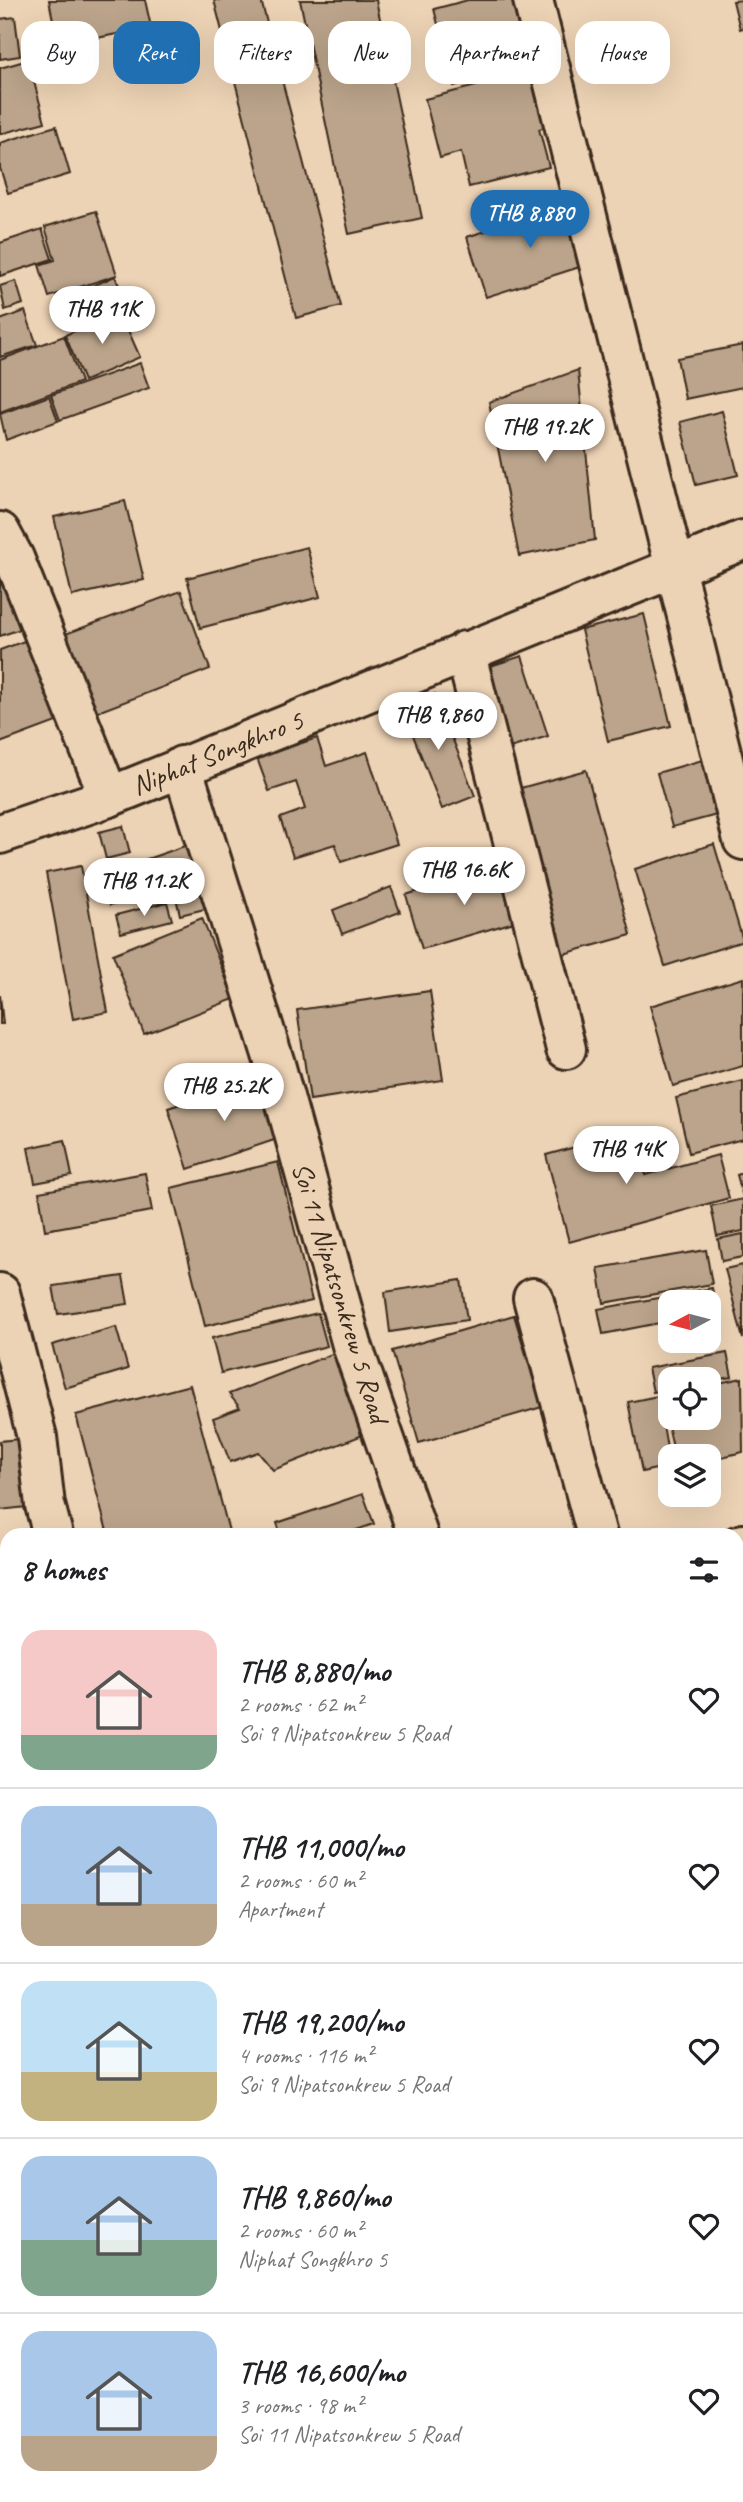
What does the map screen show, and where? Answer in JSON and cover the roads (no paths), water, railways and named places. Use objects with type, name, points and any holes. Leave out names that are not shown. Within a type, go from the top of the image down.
[{"type":"street","points":[[533,0],[743,840]]},
{"type":"street","points":[[0,532],[14,558],[108,797]]},
{"type":"street","name":"Niphat Songkhro 5","points":[[0,834],[108,797],[743,540]]},
{"type":"street","points":[[466,651],[566,1049]]},
{"type":"street","name":"Soi 11 Nipatsonkrew 5 Road","points":[[182,766],[275,1064],[352,1345],[416,1528]]},
{"type":"street","points":[[0,1293],[37,1437],[45,1505],[51,1528]]},
{"type":"street","points":[[533,1298],[595,1528]]}]
